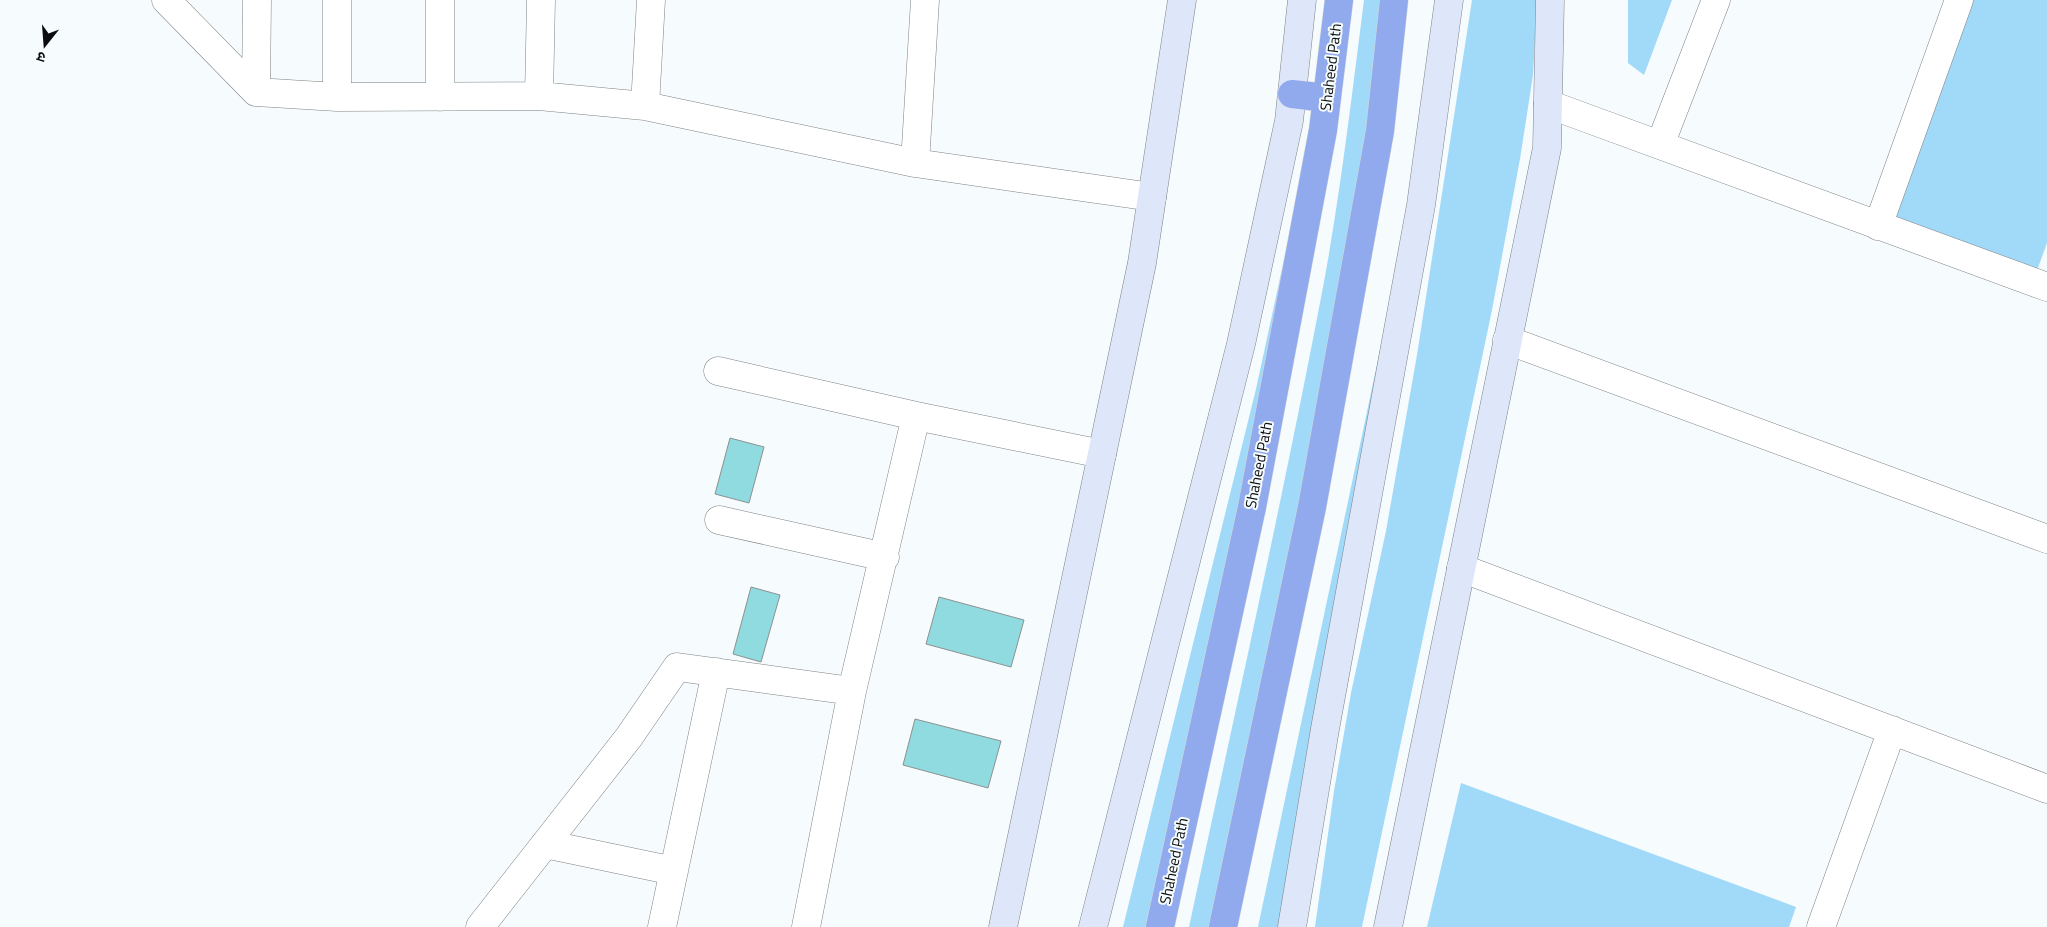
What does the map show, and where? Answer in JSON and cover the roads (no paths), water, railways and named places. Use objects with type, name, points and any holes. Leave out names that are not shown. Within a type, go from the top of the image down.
[{"type":"highway","name":"Shaheed Path","points":[[1160,927],[1252,507],[1327,98],[1339,0]]},
{"type":"highway","points":[[1223,927],[1312,507],[1380,131],[1394,0]]},
{"type":"highway","points":[[1292,94],[1327,98]]},
{"type":"street","points":[[166,0],[256,92],[336,97],[539,96],[644,106],[915,163],[1152,197]]},
{"type":"street","points":[[256,92],[257,0]]},
{"type":"street","points":[[336,97],[337,0]]},
{"type":"street","points":[[440,0],[440,97]]},
{"type":"street","points":[[539,96],[541,0]]},
{"type":"street","points":[[644,106],[650,0]]},
{"type":"street","points":[[915,163],[925,0]]},
{"type":"street","points":[[1003,927],[1142,263],[1182,0]]},
{"type":"street","points":[[1093,927],[1241,344],[1289,121],[1302,0]]},
{"type":"street","points":[[1292,927],[1325,729],[1422,205],[1449,0]]},
{"type":"street","points":[[1388,927],[1547,148],[1550,0]]},
{"type":"street","points":[[1660,145],[1716,0]]},
{"type":"street","points":[[1878,226],[1958,0]]},
{"type":"street","points":[[1548,104],[2047,287]]},
{"type":"street","points":[[1508,340],[2047,539]]},
{"type":"street","points":[[718,371],[916,416],[1102,454]]},
{"type":"street","points":[[806,927],[852,691],[885,557],[916,416]]},
{"type":"street","points":[[719,520],[885,557]]},
{"type":"street","points":[[1461,568],[2047,789]]},
{"type":"street","points":[[480,927],[629,737],[677,667],[852,691]]},
{"type":"street","points":[[662,927],[716,672]]},
{"type":"street","points":[[1821,927],[1892,730]]},
{"type":"street","points":[[545,844],[674,871]]}]
